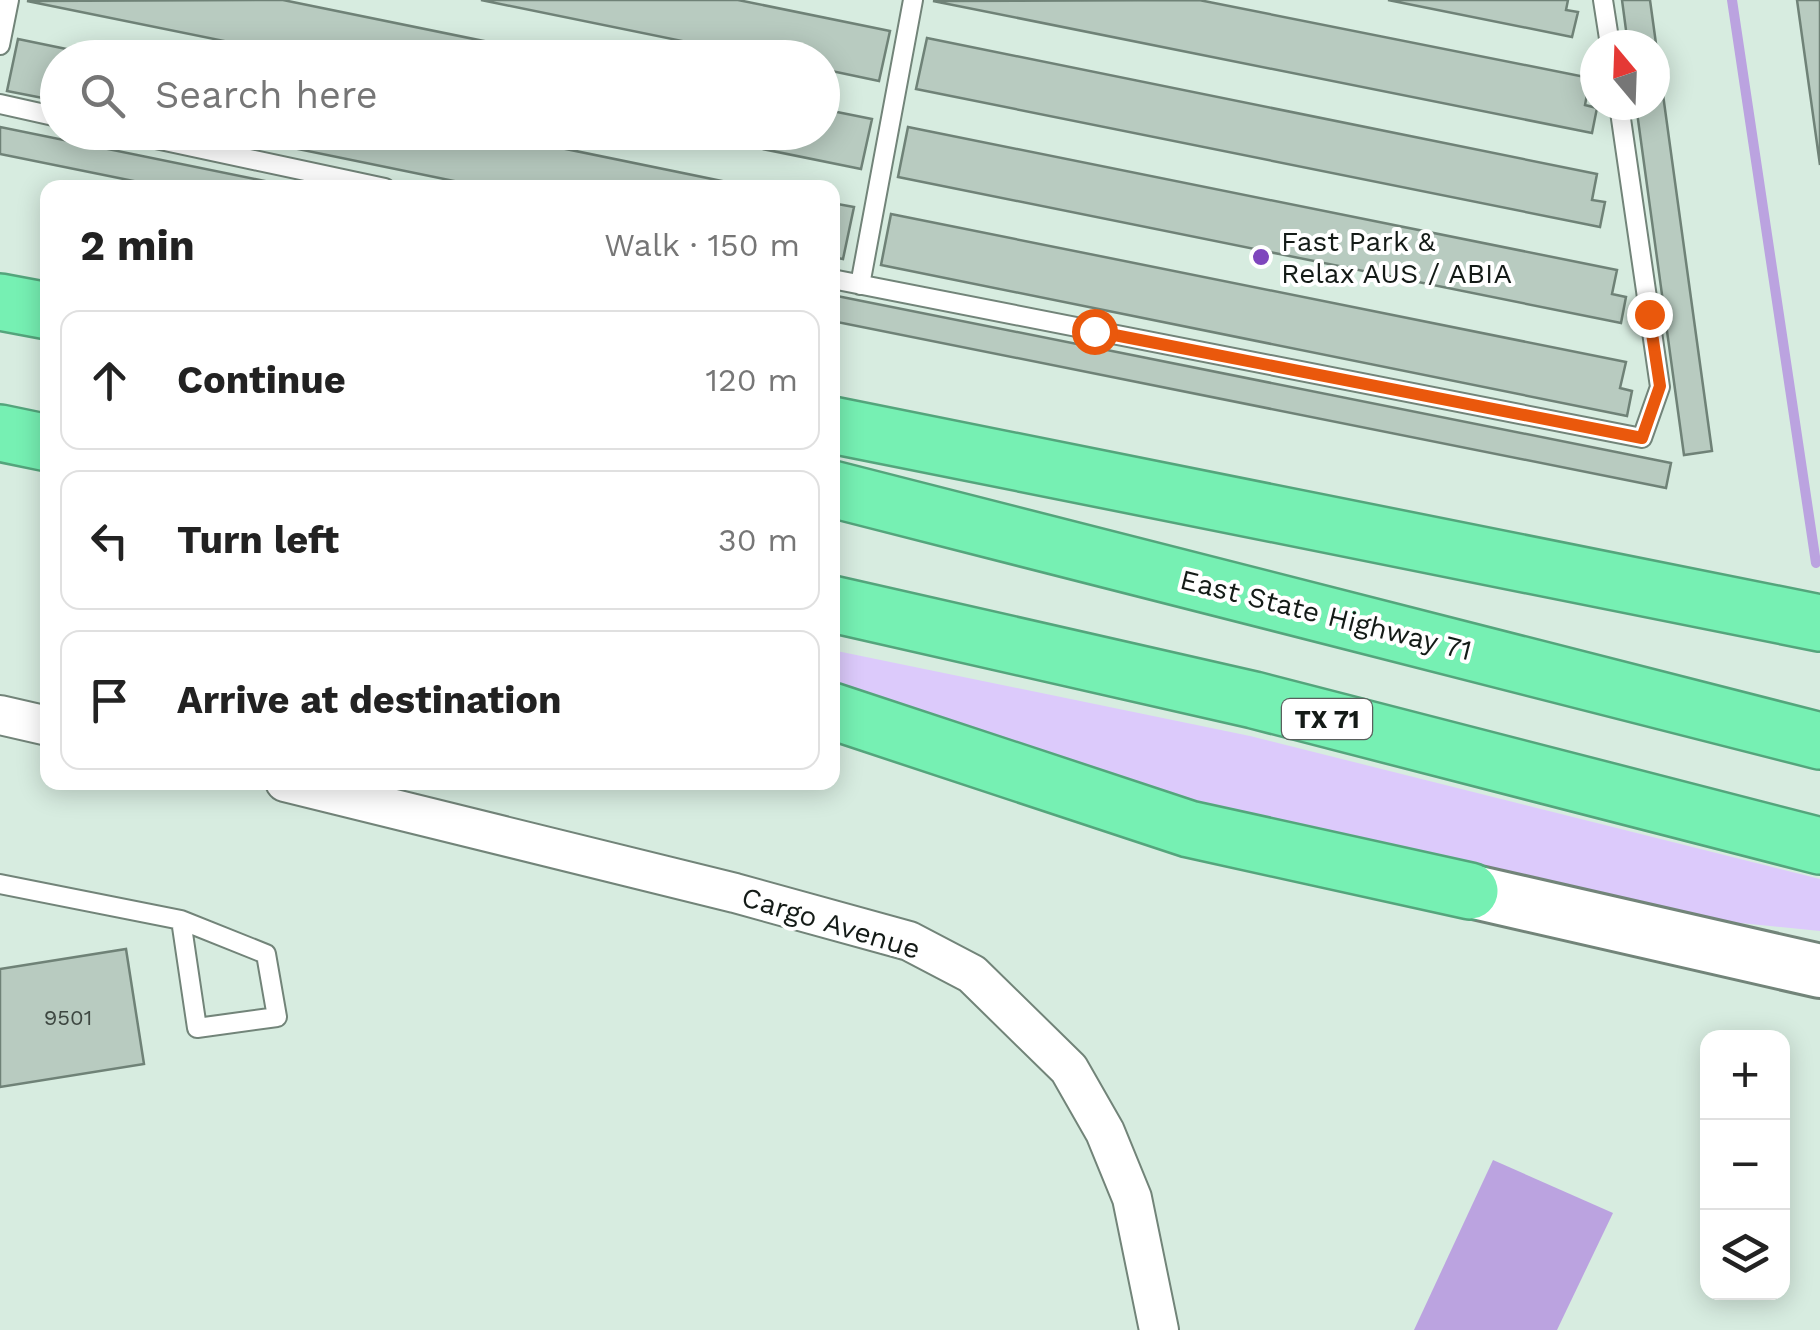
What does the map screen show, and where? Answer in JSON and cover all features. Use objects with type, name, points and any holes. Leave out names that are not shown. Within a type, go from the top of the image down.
[{"type":"highway","points":[[0,302],[40,310]]},
{"type":"highway","points":[[840,428],[1820,623]]},
{"type":"highway","points":[[0,433],[40,441]]},
{"type":"highway","name":"East State Highway 71","points":[[840,491],[1812,738]]},
{"type":"highway","name":"TX 71","points":[[840,606],[1254,700],[1820,846]]},
{"type":"highway","points":[[840,714],[1190,830],[1470,891]]},
{"type":"street","points":[[0,715],[40,724]]},
{"type":"street","name":"Cargo Avenue","points":[[316,790],[892,936],[972,974],[1069,1069],[1104,1132],[1132,1198],[1159,1330]]},
{"type":"street","points":[[1470,891],[1820,971]]},
{"type":"lane","points":[[0,45],[8,0]]},
{"type":"lane","points":[[860,285],[913,0]]},
{"type":"lane","points":[[1603,0],[1608,30]]},
{"type":"lane","points":[[0,104],[40,114]]},
{"type":"lane","points":[[840,281],[1642,438],[1660,386],[1621,120]]},
{"type":"lane","points":[[207,150],[347,180]]},
{"type":"lane","points":[[0,884],[181,920],[266,954],[278,1017],[197,1028],[181,920]]},
{"type":"shaded area","points":[[840,652],[1250,736],[1820,879],[1820,931],[1690,918],[1241,824],[840,696]]},
{"type":"shaded area","points":[[1493,1160],[1613,1213],[1557,1330],[1414,1330]]},
{"type":"building","points":[[283,0],[479,40],[219,40],[27,1]]},
{"type":"building","points":[[481,0],[738,0],[890,31],[879,81],[840,73],[840,40],[677,40]]},
{"type":"building","points":[[1199,0],[1580,76],[1580,120],[1595,120],[1592,133],[933,1]]},
{"type":"building","points":[[1388,0],[1568,0],[1566,10],[1578,12],[1572,37]]},
{"type":"building","points":[[1622,0],[1650,0],[1654,30],[1626,30]]},
{"type":"building","points":[[1797,0],[1820,0],[1820,165]]},
{"type":"building","points":[[927,38],[1597,174],[1592,200],[1605,202],[1600,227],[916,89]]},
{"type":"building","points":[[18,39],[40,44],[40,97],[7,91]]},
{"type":"building","points":[[840,113],[872,119],[861,169],[768,150],[840,150]]},
{"type":"building","points":[[1638,120],[1666,120],[1712,451],[1684,455]]},
{"type":"building","points":[[0,127],[40,135],[40,150],[113,150],[260,180],[128,180],[0,154]]},
{"type":"building","points":[[908,127],[1617,270],[1612,294],[1626,297],[1621,323],[898,177]]},
{"type":"building","points":[[303,150],[571,150],[717,180],[449,180]]},
{"type":"building","points":[[840,204],[854,207],[843,259],[840,258]]},
{"type":"building","points":[[891,214],[1626,362],[1620,388],[1632,391],[1627,416],[881,265]]},
{"type":"building","points":[[840,297],[1671,463],[1666,488],[840,323]]},
{"type":"building","points":[[126,949],[144,1064],[0,1087],[0,969]]},
{"type":"waterway","points":[[1732,0],[1816,563]]},
{"type":"place","name":"Fast Park & Relax AUS / ABIA","points":[[1261,257]]},
{"type":"route","points":[[1094,331],[1642,438],[1660,386],[1649,314]]}]
